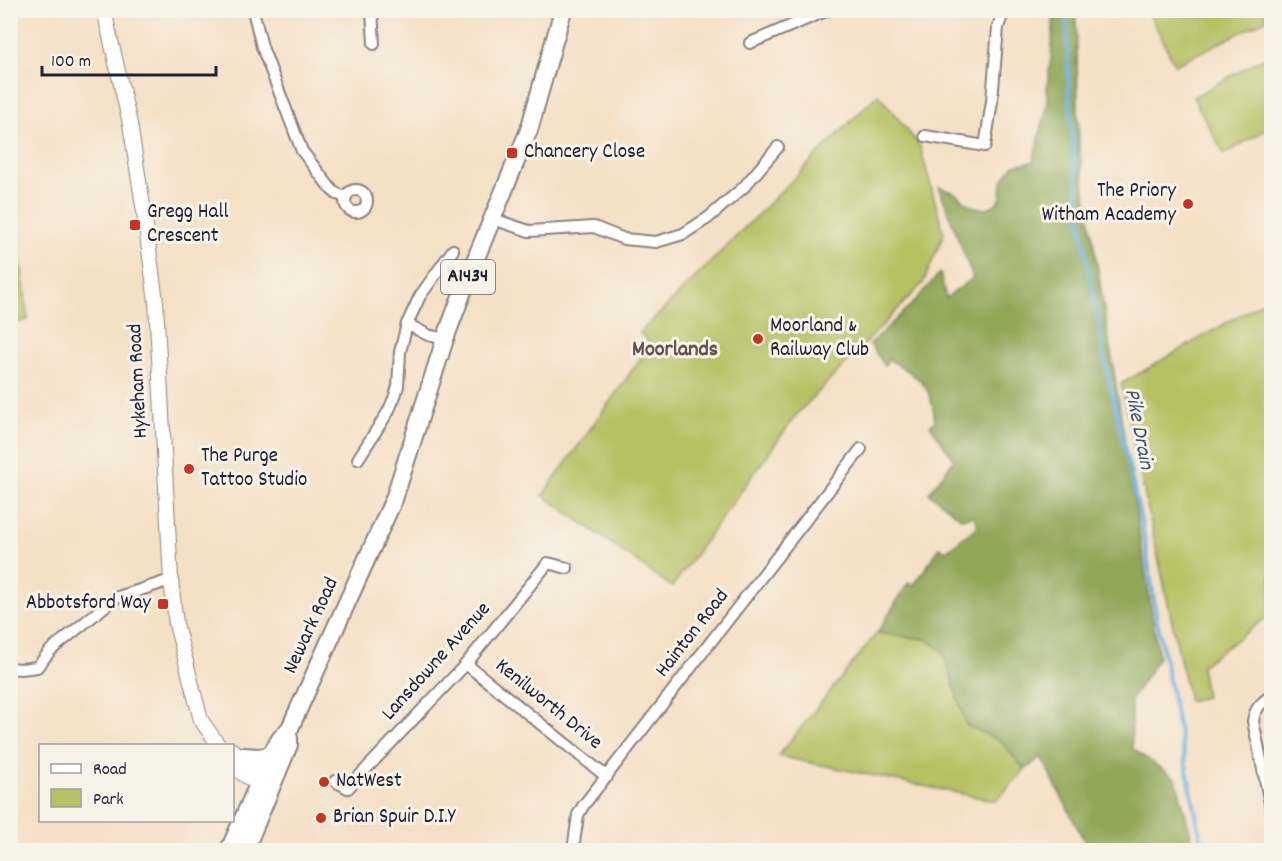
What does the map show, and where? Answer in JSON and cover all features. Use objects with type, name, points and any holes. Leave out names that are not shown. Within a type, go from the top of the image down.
[{"type":"main road","name":"A1434","points":[[445,339],[529,130],[562,10]]},
{"type":"main road","name":"Newark Road","points":[[246,850],[266,784],[271,756],[280,739],[290,728],[376,544],[394,499],[445,339]]},
{"type":"main road","name":"Newark Road","points":[[229,850],[289,744],[290,728]]},
{"type":"main road","points":[[236,757],[271,756]]},
{"type":"street","name":"Hykeham Road","points":[[104,10],[130,124],[156,302],[171,580],[176,624],[201,720],[218,744]]},
{"type":"street","points":[[253,10],[262,47],[302,151],[331,189],[337,195],[346,196]]},
{"type":"street","points":[[372,10],[374,44]]},
{"type":"street","points":[[750,43],[828,10]]},
{"type":"street","points":[[925,136],[985,146],[992,101],[998,27],[1004,10]]},
{"type":"street","points":[[493,219],[529,231],[594,227],[624,239],[656,242],[683,234],[708,218],[744,187],[778,147]]},
{"type":"street","points":[[358,459],[388,412],[395,396],[406,324],[420,296],[453,250]]},
{"type":"street","points":[[406,324],[428,336],[445,339]]},
{"type":"street","name":"Hainton Road","points":[[573,850],[578,815],[861,449]]},
{"type":"street","name":"Lansdowne Avenue","points":[[335,781],[348,788],[466,664],[548,563],[567,568]]},
{"type":"street","points":[[10,668],[37,667],[51,650],[115,598],[171,580]]},
{"type":"street","name":"Kenilworth Drive","points":[[466,664],[607,777]]},
{"type":"street","points":[[1272,695],[1259,704],[1253,721],[1272,813]]},
{"type":"street","points":[[236,757],[266,784]]},
{"type":"green space","points":[[1054,10],[1076,11],[1079,151],[1159,657],[1131,700],[1132,748],[1176,779],[1195,850],[1089,850],[1041,757],[1025,770],[1001,741],[966,725],[943,651],[926,639],[877,633],[908,583],[914,585],[940,547],[946,551],[978,526],[974,516],[961,518],[929,493],[954,460],[930,425],[935,422],[927,389],[916,377],[888,359],[885,366],[870,344],[915,301],[940,273],[946,298],[973,278],[939,187],[955,193],[971,206],[985,209],[996,204],[1001,198],[1002,181],[1014,165],[1033,162],[1048,103],[1047,86]]},
{"type":"green space","points":[[1148,11],[1264,11],[1268,19],[1175,65]]},
{"type":"green space","points":[[1271,54],[1271,127],[1224,154],[1193,97]]},
{"type":"green space","name":"Moorland & Railway Club","points":[[878,94],[920,146],[944,234],[923,283],[797,414],[672,587],[543,495],[651,344],[640,333]]},
{"type":"green space","points":[[10,171],[28,320],[11,324],[10,324]]},
{"type":"green space","points":[[1271,297],[1271,614],[1201,666],[1206,697],[1189,701],[1121,384]]},
{"type":"green space","points":[[877,633],[926,639],[944,651],[966,725],[1001,741],[1025,770],[996,801],[778,756]]},
{"type":"waterway","name":"Pike Drain","points":[[1066,10],[1069,93],[1079,212],[1105,361],[1142,524],[1157,620],[1203,850]]},
{"type":"place","name":"Chancery Close","points":[[512,153]]},
{"type":"place","name":"The Priory Witham Academy","points":[[1188,204]]},
{"type":"place","name":"Gregg Hall Crescent","points":[[135,225]]},
{"type":"place","name":"Moorland & Railway Club","points":[[758,339]]},
{"type":"place","name":"The Purge Tattoo Studio","points":[[189,469]]},
{"type":"place","name":"Abbotsford Way","points":[[163,604]]},
{"type":"place","name":"NatWest","points":[[324,782]]},
{"type":"place","name":"Brian Spuir D.I.Y","points":[[321,818]]},
{"type":"district","name":"Moorlands","points":[[675,350]]}]
